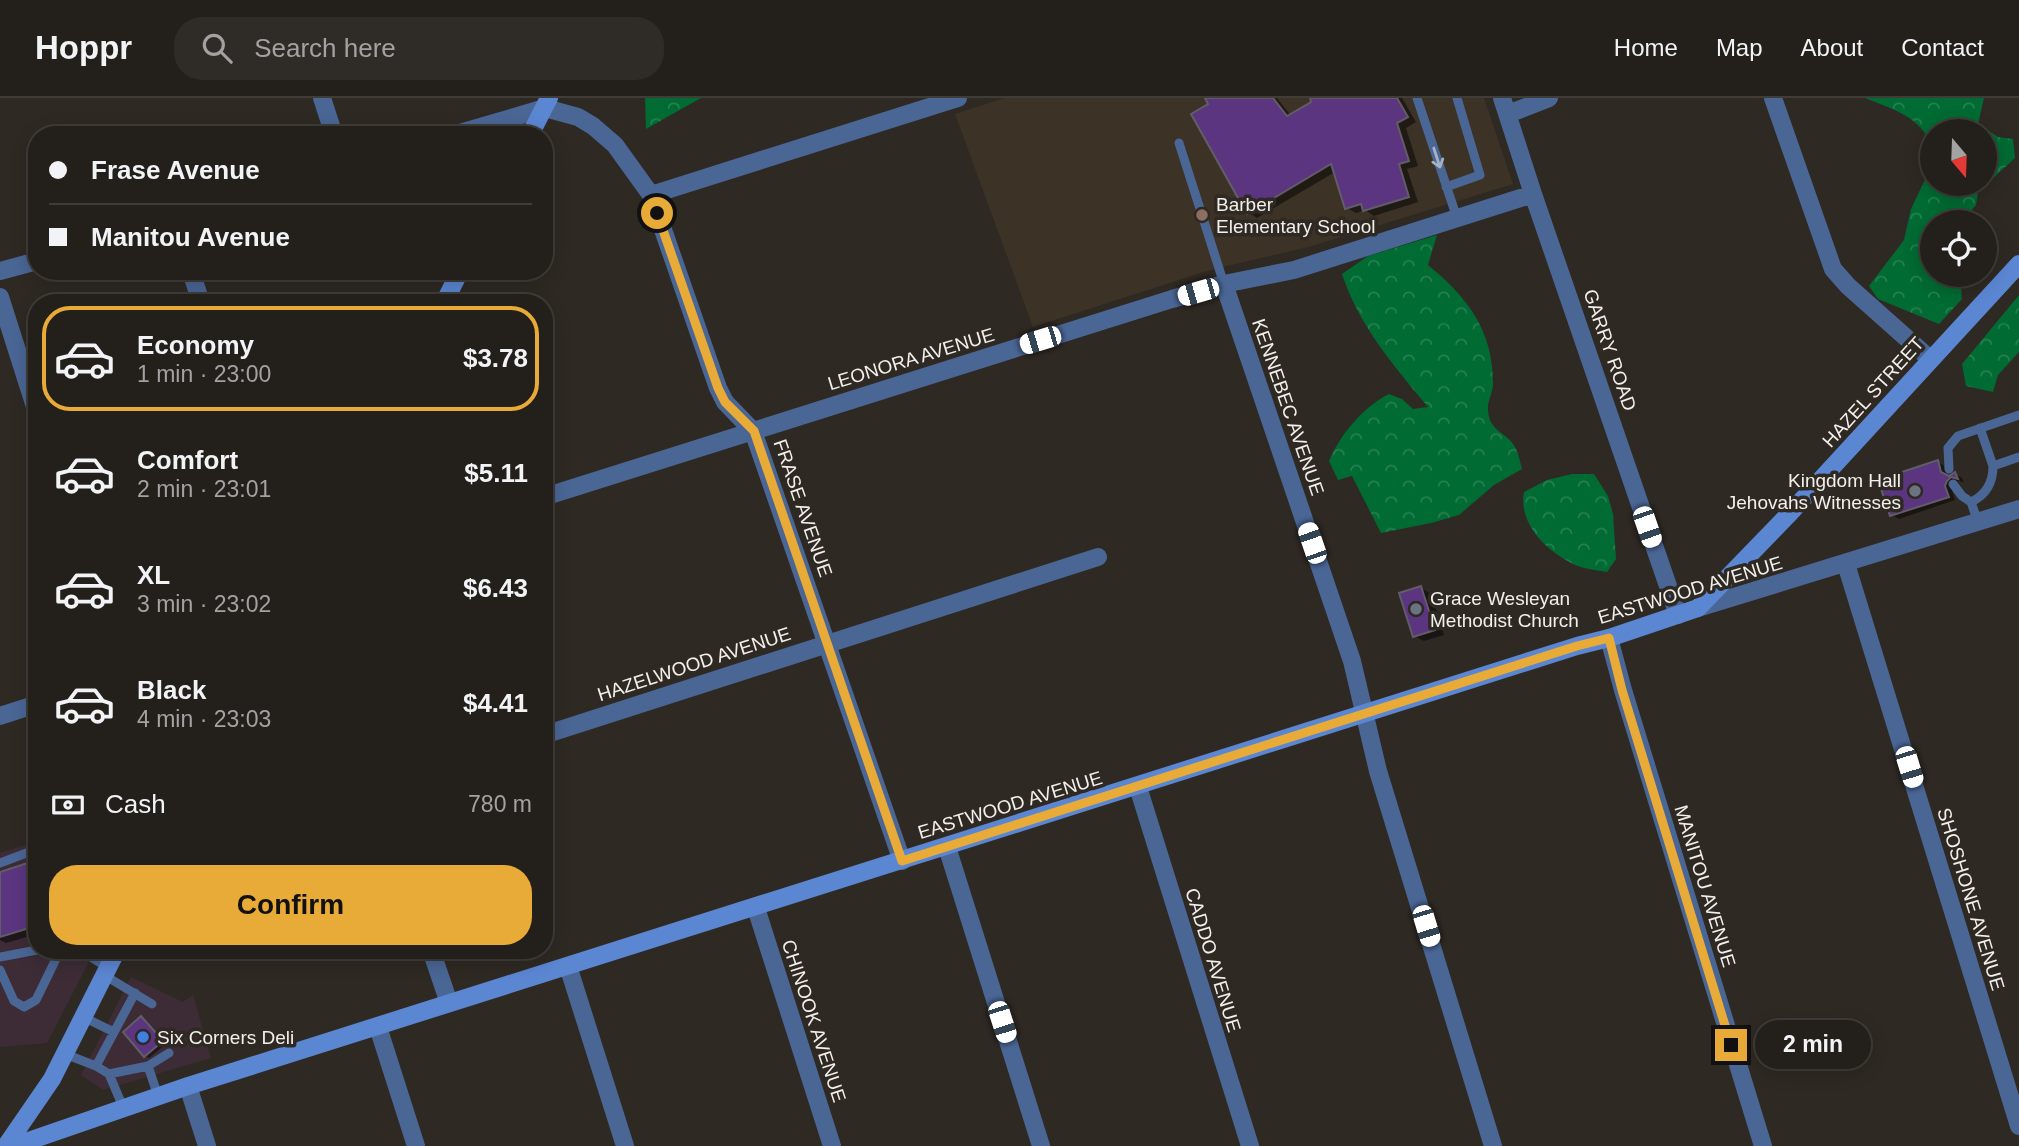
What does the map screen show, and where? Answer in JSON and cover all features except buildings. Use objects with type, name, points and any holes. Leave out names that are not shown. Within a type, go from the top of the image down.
[{"type":"street","points":[[322,98],[331,126]]},
{"type":"street","points":[[651,195],[958,98]]},
{"type":"street","points":[[1505,106],[1549,98]]},
{"type":"street","points":[[1773,98],[1833,269],[1848,286],[1930,359]]},
{"type":"street","points":[[479,126],[547,103]]},
{"type":"street","points":[[535,126],[547,103]]},
{"type":"street","name":"FRASE AVENUE","points":[[547,103],[593,126],[615,145],[651,195],[718,388],[725,402],[754,431],[902,861]]},
{"type":"street","name":"GARRY ROAD","points":[[1505,106],[1678,615]]},
{"type":"street","name":"LEONORA AVENUE","points":[[553,493],[1224,284],[1294,270],[1533,194]]},
{"type":"street","points":[[0,271],[28,263]]},
{"type":"street","name":"HAZEL STREET","points":[[1698,608],[1790,513],[2019,264]]},
{"type":"street","name":"KENNEBEC AVENUE","points":[[1224,284],[1352,661],[1378,771],[1493,1146]]},
{"type":"street","points":[[0,297],[28,385]]},
{"type":"street","name":"EASTWOOD AVENUE","points":[[15,1146],[124,1107],[449,1003],[2019,509]]},
{"type":"street","name":"HAZELWOOD AVENUE","points":[[553,732],[1098,557]]},
{"type":"street","name":"SHOSHONE AVENUE","points":[[1846,564],[2019,1126]]},
{"type":"street","name":"MANITOU AVENUE","points":[[1609,638],[1622,690],[1763,1146]]},
{"type":"street","points":[[0,716],[28,707]]},
{"type":"street","name":"CADDO AVENUE","points":[[1138,787],[1250,1146]]},
{"type":"street","points":[[947,846],[1041,1146]]},
{"type":"street","name":"CHINOOK AVENUE","points":[[756,908],[832,1146]]},
{"type":"street","points":[[2,1145],[52,1079],[112,959]]},
{"type":"street","points":[[434,959],[449,1003]]},
{"type":"street","points":[[568,966],[625,1146]]},
{"type":"street","points":[[377,1027],[416,1146]]},
{"type":"street","points":[[188,1086],[203,1145]]},
{"type":"lane","points":[[1416,98],[1457,218]]},
{"type":"lane","points":[[1446,187],[1480,175],[1457,98]]},
{"type":"lane","points":[[1179,144],[1224,284]]},
{"type":"lane","points":[[1949,469],[1947,455],[1952,442],[1958,436],[2019,415]]},
{"type":"lane","points":[[1971,502],[1986,491],[1993,473],[1980,428]]},
{"type":"lane","points":[[1993,466],[2019,457]]},
{"type":"lane","points":[[1953,484],[1962,496],[1971,502],[1978,522]]},
{"type":"lane","points":[[2,862],[28,852]]},
{"type":"lane","points":[[0,957],[28,952]]},
{"type":"lane","points":[[0,970],[14,1002],[24,1007],[36,1000],[55,959]]},
{"type":"lane","points":[[91,959],[152,1004]]},
{"type":"lane","points":[[96,1066],[135,993]]},
{"type":"lane","points":[[83,1017],[114,1032]]},
{"type":"lane","points":[[109,1074],[148,1066],[169,1053]]},
{"type":"lane","points":[[65,1054],[109,1074],[124,1107]]},
{"type":"lane","points":[[148,1066],[158,1096]]},
{"type":"shaded area","name":"Barber Elementary School","points":[[1004,98],[1484,98],[1513,184],[1312,246],[1210,270],[1033,327],[955,114]]},
{"type":"shaded area","points":[[28,844],[28,959],[90,959],[47,1043],[0,1047],[0,853]]},
{"type":"shaded area","points":[[131,977],[183,1002],[193,995],[211,1058],[103,1090],[81,1075]]},
{"type":"green space","points":[[645,98],[701,98],[646,129]]},
{"type":"green space","points":[[1865,98],[1984,98],[1979,119],[1920,119],[1920,127],[1895,110]]},
{"type":"green space","points":[[1997,136],[2013,139],[2015,158],[1997,175]]},
{"type":"green space","points":[[1920,190],[1920,196],[1977,196],[1976,205],[1972,210],[1920,210],[1920,287],[1961,287],[1962,299],[1939,324],[1878,299],[1869,286],[1904,240],[1911,209]]},
{"type":"green space","points":[[1437,235],[1428,265],[1466,303],[1483,331],[1492,365],[1489,417],[1494,427],[1515,447],[1522,469],[1494,485],[1459,515],[1381,533],[1352,476],[1338,480],[1329,461],[1339,441],[1353,423],[1370,406],[1389,394],[1402,399],[1413,409],[1428,407],[1390,361],[1368,328],[1342,274],[1368,256]]},
{"type":"green space","points":[[2019,295],[2019,352],[1998,375],[1993,392],[1966,386],[1962,364]]},
{"type":"green space","points":[[1572,474],[1594,474],[1608,496],[1613,514],[1616,559],[1607,572],[1579,566],[1555,553],[1537,536],[1526,516],[1524,492],[1547,480]]},
{"type":"place","name":"Barber Elementary School","points":[[1202,215]]},
{"type":"place","name":"Kingdom Hall Jehovahs Witnesses","points":[[1915,491]]},
{"type":"place","name":"Grace Wesleyan Methodist Church","points":[[1416,609]]},
{"type":"place","name":"Six Corners Deli","points":[[143,1037]]},
{"type":"route","points":[[657,213],[718,388],[735,414],[754,431],[902,861],[1609,638],[1622,690],[1731,1045]]}]
